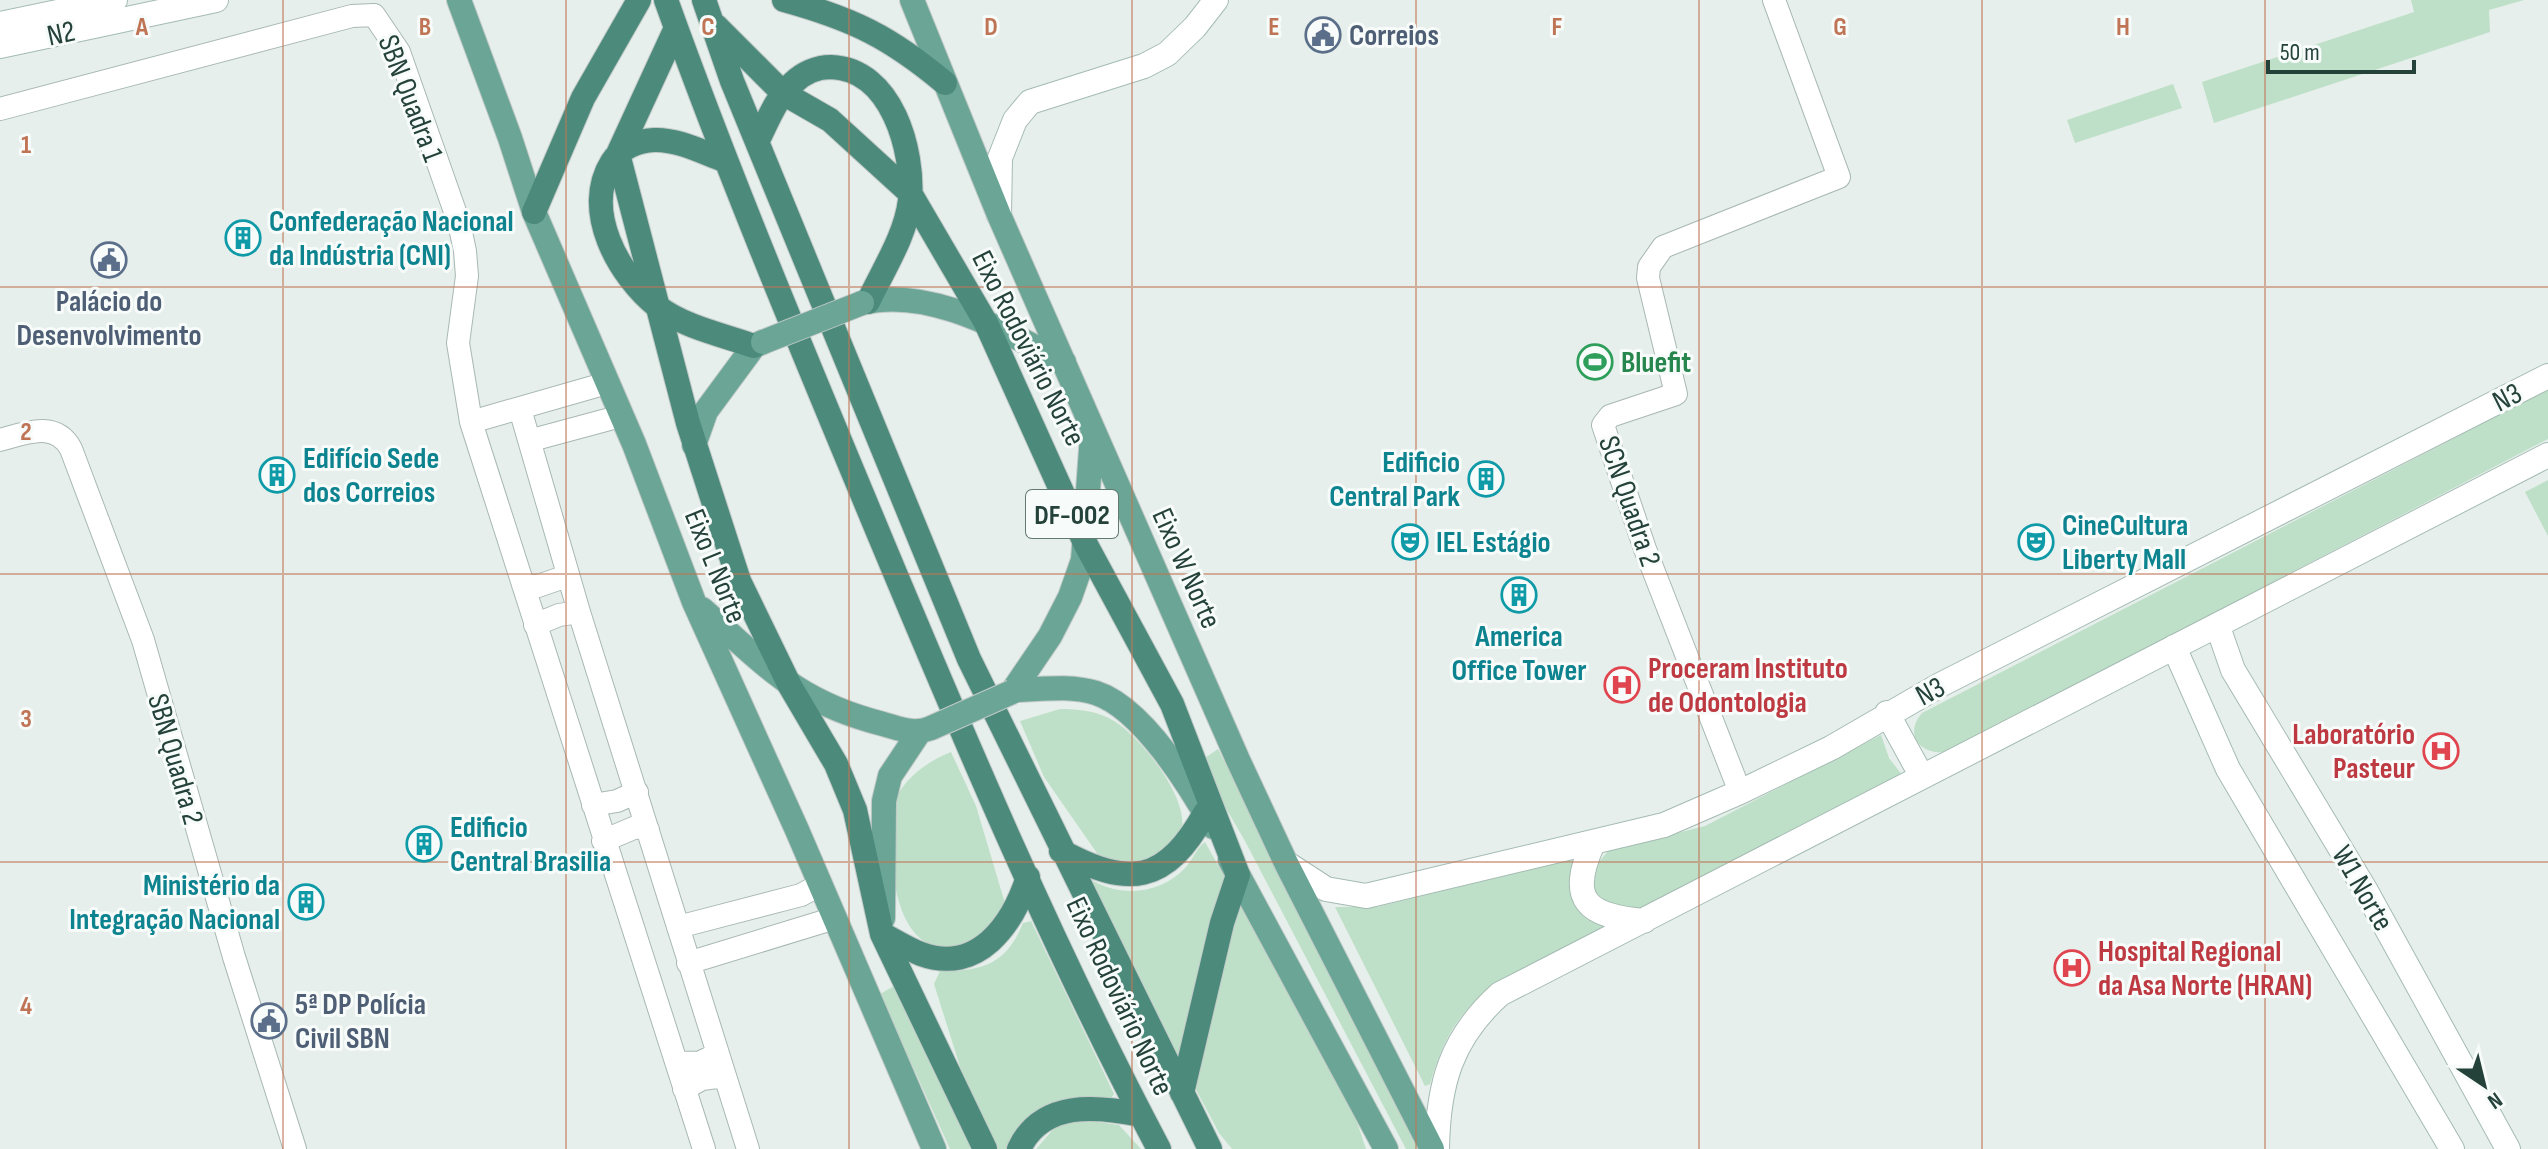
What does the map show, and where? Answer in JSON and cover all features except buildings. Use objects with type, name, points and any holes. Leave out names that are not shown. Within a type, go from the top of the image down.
[{"type":"highway","points":[[534,212],[583,98],[639,0]]},
{"type":"highway","name":"Eixo Rodoviário Norte","points":[[666,0],[724,160],[932,661],[1028,877],[1159,1149]]},
{"type":"highway","points":[[784,0],[878,33],[945,83]]},
{"type":"highway","name":"Eixo Rodoviário Norte","points":[[708,11],[783,93],[830,120],[910,193],[986,323],[1085,543],[1172,704],[1238,875],[1222,923],[1182,1093]]},
{"type":"highway","name":"Eixo Rodoviário Norte","points":[[708,11],[969,659],[1210,1149]]},
{"type":"highway","points":[[676,28],[602,187],[600,206],[605,231],[631,280],[661,309],[685,322],[758,344]]},
{"type":"highway","points":[[758,140],[783,93],[794,81],[823,67],[843,68],[860,75],[889,106],[902,134],[909,162],[910,193],[906,221],[865,302]]},
{"type":"highway","points":[[618,154],[638,143],[653,140],[668,141],[724,160]]},
{"type":"highway","points":[[661,309],[694,445],[739,581],[790,686],[836,764],[855,810],[882,934],[985,1149]]},
{"type":"highway","points":[[1061,851],[1096,870],[1118,876],[1142,874],[1161,866],[1178,851],[1205,813]]},
{"type":"highway","points":[[882,934],[923,955],[948,959],[972,955],[991,943],[1010,920],[1028,877]]},
{"type":"highway","points":[[1019,1149],[1024,1139],[1055,1113],[1078,1108],[1103,1108],[1141,1115]]},
{"type":"main road","name":"N2","points":[[0,24],[115,0]]},
{"type":"main road","points":[[72,31],[87,20],[173,0]]},
{"type":"main road","name":"N2","points":[[0,46],[216,0]]},
{"type":"main road","name":"Eixo L Norte","points":[[459,0],[534,212],[621,416],[694,602],[821,884],[934,1149]]},
{"type":"main road","name":"Eixo W Norte","points":[[912,0],[999,215],[1286,863],[1434,1149]]},
{"type":"main road","points":[[999,215],[1000,158],[1015,120],[1030,102],[1144,66],[1167,54],[1195,27],[1216,0]]},
{"type":"main road","points":[[694,445],[706,411],[758,344],[865,302],[930,303],[986,323],[1064,362]]},
{"type":"main road","name":"N3","points":[[1286,863],[1326,889],[1366,896],[1664,825],[1831,748],[1887,713],[2548,376]]},
{"type":"main road","points":[[1014,691],[1070,597],[1083,560],[1092,429]]},
{"type":"main road","points":[[1434,1149],[1443,1083],[1474,1018],[1500,994],[2548,455]]},
{"type":"main road","points":[[694,602],[790,686],[844,714],[925,731]]},
{"type":"main road","name":"W1 Norte","points":[[2218,627],[2233,670],[2366,891],[2508,1149]]},
{"type":"main road","name":"W1 Norte","points":[[2174,647],[2228,769],[2452,1149]]},
{"type":"main road","points":[[2195,694],[2233,670]]},
{"type":"main road","points":[[882,934],[884,801],[890,776],[925,731],[1014,691],[1073,688],[1098,693],[1121,706],[1149,734],[1205,813],[1386,1149]]},
{"type":"main road","points":[[1887,713],[1921,775]]},
{"type":"main road","points":[[1593,843],[1583,865],[1580,882],[1584,896],[1595,911],[1609,918],[1644,921]]},
{"type":"street","name":"SCN Quadra 2","points":[[1740,792],[1645,549],[1603,431],[1604,420],[1610,416],[1676,394],[1648,278],[1654,257],[1663,247],[1839,177],[1774,0]]},
{"type":"street","name":"SBN Quadra 1","points":[[0,109],[275,35],[352,16],[374,15],[399,52],[459,223],[467,276],[458,343],[471,422]]},
{"type":"street","points":[[607,383],[471,422],[704,1149]]},
{"type":"street","points":[[520,409],[532,440],[567,576],[748,1149]]},
{"type":"street","points":[[532,440],[621,416]]},
{"type":"street","name":"SBN Quadra 2","points":[[0,440],[51,430],[60,434],[71,449],[143,640],[234,957],[295,1149]]},
{"type":"street","points":[[523,585],[538,586],[567,576]]},
{"type":"street","points":[[535,625],[559,615],[579,612]]},
{"type":"street","points":[[593,805],[617,801],[637,792]]},
{"type":"street","points":[[603,841],[636,827],[648,830]]},
{"type":"street","points":[[678,927],[801,895],[821,884]]},
{"type":"street","points":[[688,963],[835,918]]},
{"type":"street","points":[[676,1062],[699,1063],[717,1054]]},
{"type":"street","points":[[684,1089],[702,1079],[724,1076]]},
{"type":"green space","points":[[2411,0],[2524,0],[2489,10],[2490,32],[2214,123],[2202,82],[2414,12]]},
{"type":"green space","points":[[2173,84],[2182,108],[2075,143],[2067,120]]},
{"type":"green space","points":[[2548,390],[2548,439],[1946,752],[1929,750],[1918,742],[1914,729],[1922,713]]},
{"type":"green space","points":[[2548,480],[2548,536],[2525,492]]},
{"type":"green space","points":[[1060,709],[1088,711],[1114,721],[1138,742],[1164,774],[1181,810],[1182,826],[1178,840],[1145,868],[1101,859],[1044,777],[1020,721]]},
{"type":"green space","points":[[1881,735],[1889,758],[1902,775],[1632,914],[1595,897],[1592,870],[1609,850],[1705,826]]},
{"type":"green space","points":[[1218,749],[1425,1149],[1406,1149],[1245,841],[1199,762]]},
{"type":"green space","points":[[951,752],[976,806],[1004,900],[1004,910],[991,936],[955,950],[933,946],[919,937],[909,925],[897,893],[890,822],[895,801],[906,783],[922,768]]},
{"type":"green space","points":[[1205,842],[1326,1058],[1355,1116],[1366,1149],[1232,1149],[1219,1133],[1183,1065],[1091,880],[1103,886],[1129,891],[1153,888],[1176,876]]},
{"type":"green space","points":[[1581,857],[1607,927],[1486,992],[1457,1022],[1439,1057],[1430,1084],[1425,1086],[1335,907],[1377,907]]},
{"type":"green space","points":[[1031,921],[1114,1094],[1109,1101],[1011,1149],[996,1149],[968,1092],[934,984],[940,971],[991,963],[1009,948],[1023,923]]},
{"type":"green space","points":[[894,986],[973,1149],[950,1149],[880,994]]},
{"type":"green space","points":[[1084,1120],[1119,1125],[1141,1149],[1036,1149],[1057,1125]]},
{"type":"place","name":"Correios","points":[[1323,35]]},
{"type":"place","name":"Confederação Nacional da Indústria (CNI)","points":[[243,238]]},
{"type":"place","name":"Palácio do Desenvolvimento","points":[[109,260]]},
{"type":"place","name":"Bluefit","points":[[1595,362]]},
{"type":"place","name":"Edifício Sede dos Correios","points":[[277,475]]},
{"type":"place","name":"Edificio Central Park","points":[[1486,479]]},
{"type":"place","name":"IEL Estágio","points":[[1410,542]]},
{"type":"place","name":"CineCultura Liberty Mall","points":[[2036,542]]},
{"type":"place","name":"America Office Tower","points":[[1519,595]]},
{"type":"place","name":"Proceram Instituto de Odontologia","points":[[1622,685]]},
{"type":"place","name":"Laboratório Pasteur","points":[[2441,751]]},
{"type":"place","name":"Edificio Central Brasilia","points":[[424,844]]},
{"type":"place","name":"Ministério da Integração Nacional","points":[[306,902]]},
{"type":"place","name":"Hospital Regional da Asa Norte (HRAN)","points":[[2072,968]]},
{"type":"place","name":"5ª DP Polícia Civil SBN","points":[[269,1021]]}]
